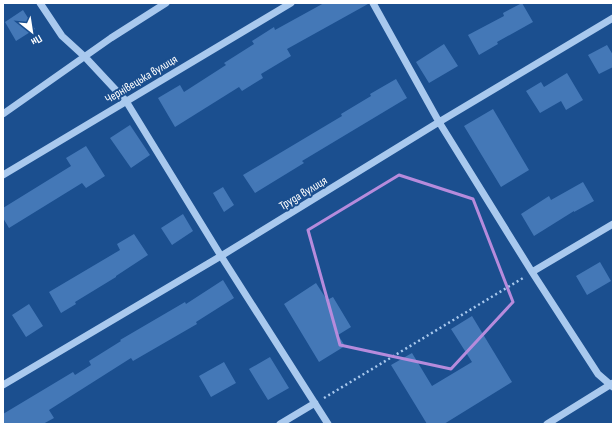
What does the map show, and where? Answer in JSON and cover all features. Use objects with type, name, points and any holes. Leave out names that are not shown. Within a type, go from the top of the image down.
[{"type":"street","points":[[40,3],[62,36],[85,57],[126,101],[221,256],[328,424]]},
{"type":"street","points":[[3,114],[166,3]]},
{"type":"street","name":"Чернівецька вулиця","points":[[3,175],[291,3]]},
{"type":"street","points":[[373,3],[439,122],[532,272],[598,374],[612,385],[547,424]]},
{"type":"street","name":"Труда вулиця","points":[[3,385],[221,256],[439,122],[613,18]]},
{"type":"street","points":[[532,272],[613,224]]},
{"type":"street","points":[[280,424],[315,403]]},
{"type":"path","points":[[315,403],[532,272]]},
{"type":"highlighted area","points":[[399,175],[473,199],[513,302],[451,369],[340,345],[308,230]]},
{"type":"building","points":[[324,3],[368,4],[287,49],[291,56],[261,74],[263,78],[242,91],[239,87],[175,127],[158,98],[180,85],[184,92],[226,65],[224,63],[254,44],[252,41],[274,27],[275,30]]},
{"type":"building","points":[[522,3],[533,22],[497,42],[498,44],[479,55],[468,35],[504,16],[503,13]]},
{"type":"building","points":[[23,10],[35,29],[16,41],[5,22]]},
{"type":"building","points":[[444,44],[458,66],[429,83],[416,62]]},
{"type":"building","points":[[607,45],[613,55],[613,67],[599,74],[588,55]]},
{"type":"building","points":[[567,73],[583,100],[566,110],[561,101],[540,113],[526,91],[541,82],[544,87]]},
{"type":"building","points":[[396,79],[407,98],[302,161],[304,163],[255,193],[243,175],[342,116],[341,114],[371,96],[370,94]]},
{"type":"building","points":[[493,109],[529,170],[501,187],[464,126]]},
{"type":"building","points":[[130,125],[150,155],[131,168],[110,138]]},
{"type":"building","points":[[86,146],[105,176],[86,188],[82,183],[9,228],[3,218],[3,208],[71,166],[66,158]]},
{"type":"building","points":[[583,182],[594,201],[574,211],[534,236],[521,214],[549,196],[551,200]]},
{"type":"building","points":[[223,187],[234,205],[224,212],[213,193]]},
{"type":"building","points":[[183,214],[193,231],[172,245],[161,228]]},
{"type":"building","points":[[134,234],[148,255],[75,302],[76,304],[61,313],[49,292],[120,250],[117,244]]},
{"type":"building","points":[[600,262],[611,281],[587,295],[576,276]]},
{"type":"building","points":[[223,280],[234,298],[196,322],[197,324],[133,361],[131,358],[49,410],[54,418],[43,424],[3,424],[3,414],[73,372],[75,375],[91,365],[89,361],[121,341],[120,340],[185,302],[186,304]]},
{"type":"building","points":[[316,283],[327,300],[333,297],[351,327],[338,335],[345,346],[319,362],[284,304]]},
{"type":"building","points":[[29,304],[43,326],[26,337],[12,315]]},
{"type":"building","points":[[472,316],[512,382],[444,424],[427,424],[391,365],[412,353],[432,386],[472,362],[451,329]]},
{"type":"building","points":[[270,357],[289,388],[268,400],[249,369]]},
{"type":"building","points":[[224,362],[236,383],[211,397],[199,376]]}]
